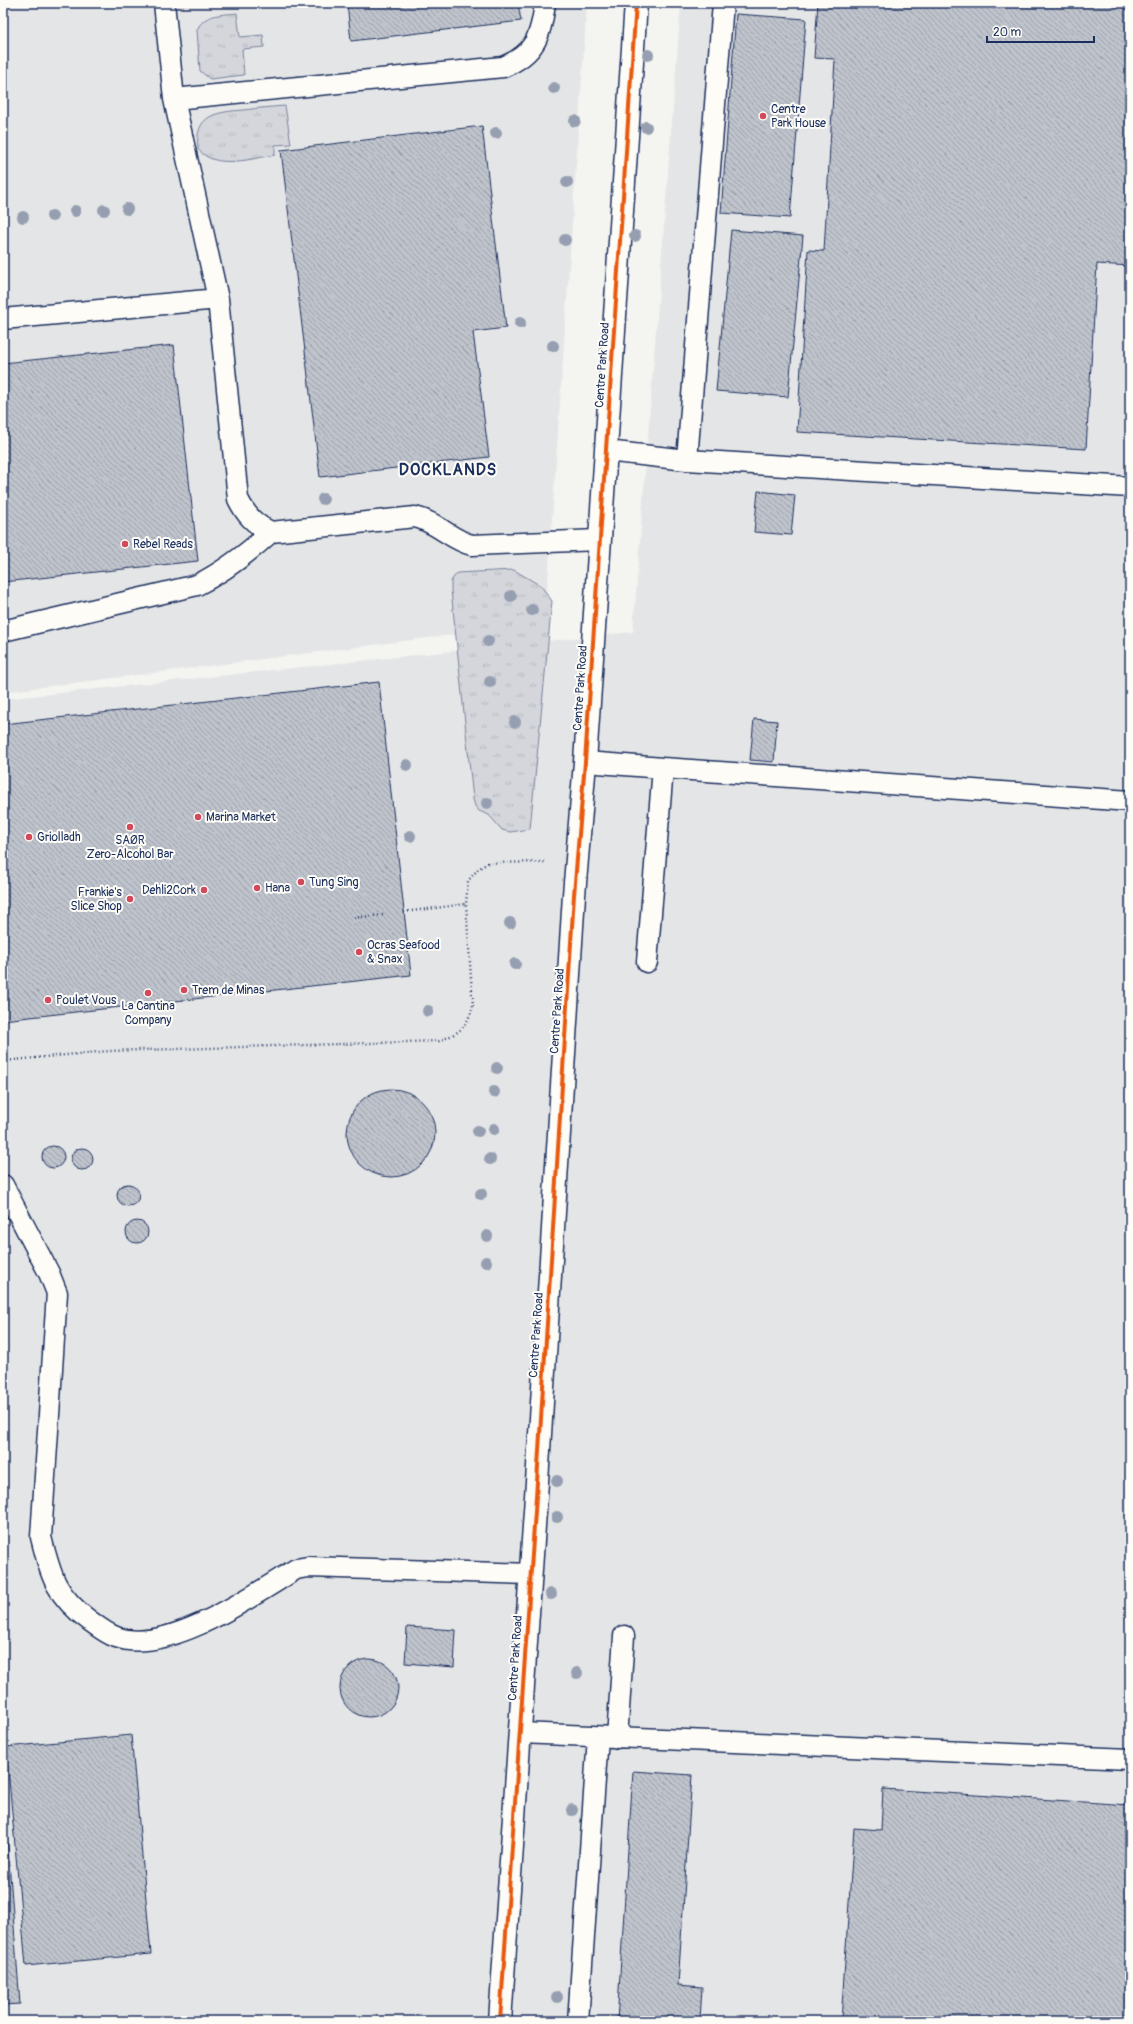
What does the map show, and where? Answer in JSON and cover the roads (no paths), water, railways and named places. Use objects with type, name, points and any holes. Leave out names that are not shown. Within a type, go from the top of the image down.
[{"type":"street","name":"Centre Park Road","points":[[500,2021],[531,1574],[576,863],[585,762],[636,3]]},
{"type":"lane","points":[[164,3],[174,99],[218,300],[238,499],[246,514],[257,525],[271,532],[415,517],[427,520],[460,542],[472,545],[599,540]]},
{"type":"lane","points":[[174,99],[503,67],[519,60],[527,54],[540,31],[545,3]]},
{"type":"lane","points":[[687,460],[723,3]]},
{"type":"lane","points":[[3,320],[218,300]]},
{"type":"lane","points":[[606,451],[687,460],[1130,487]]},
{"type":"lane","points":[[3,631],[197,585],[249,553],[271,532]]},
{"type":"lane","points":[[585,762],[1130,800]]},
{"type":"lane","points":[[647,962],[663,768]]},
{"type":"lane","points":[[3,1185],[49,1273],[57,1293],[41,1537],[49,1569],[57,1588],[70,1605],[96,1625],[115,1637],[127,1640],[150,1640],[174,1633],[229,1610],[296,1569],[308,1567],[531,1574]]},
{"type":"lane","points":[[578,2021],[607,1737],[624,1636]]},
{"type":"lane","points":[[520,1733],[1130,1759]]},
{"type":"place","name":"Centre Park House","points":[[763,116]]},
{"type":"place","name":"Rebel Reads","points":[[125,544]]},
{"type":"place","name":"Marina Market","points":[[198,817]]},
{"type":"place","name":"SAØR Zero-Alcohol Bar","points":[[130,827]]},
{"type":"place","name":"Griolladh","points":[[29,837]]},
{"type":"place","name":"Tung Sing","points":[[301,882]]},
{"type":"place","name":"Hana","points":[[257,888]]},
{"type":"place","name":"Dehli2Cork","points":[[204,890]]},
{"type":"place","name":"Frankie's Slice Shop","points":[[130,899]]},
{"type":"place","name":"Ocras Seafood & Snax","points":[[359,952]]},
{"type":"place","name":"Trem de Minas","points":[[184,990]]},
{"type":"place","name":"La Cantina Company","points":[[148,993]]},
{"type":"place","name":"Poulet Vous","points":[[48,1000]]},
{"type":"district","name":"DOCKLANDS","points":[[448,469]]}]
